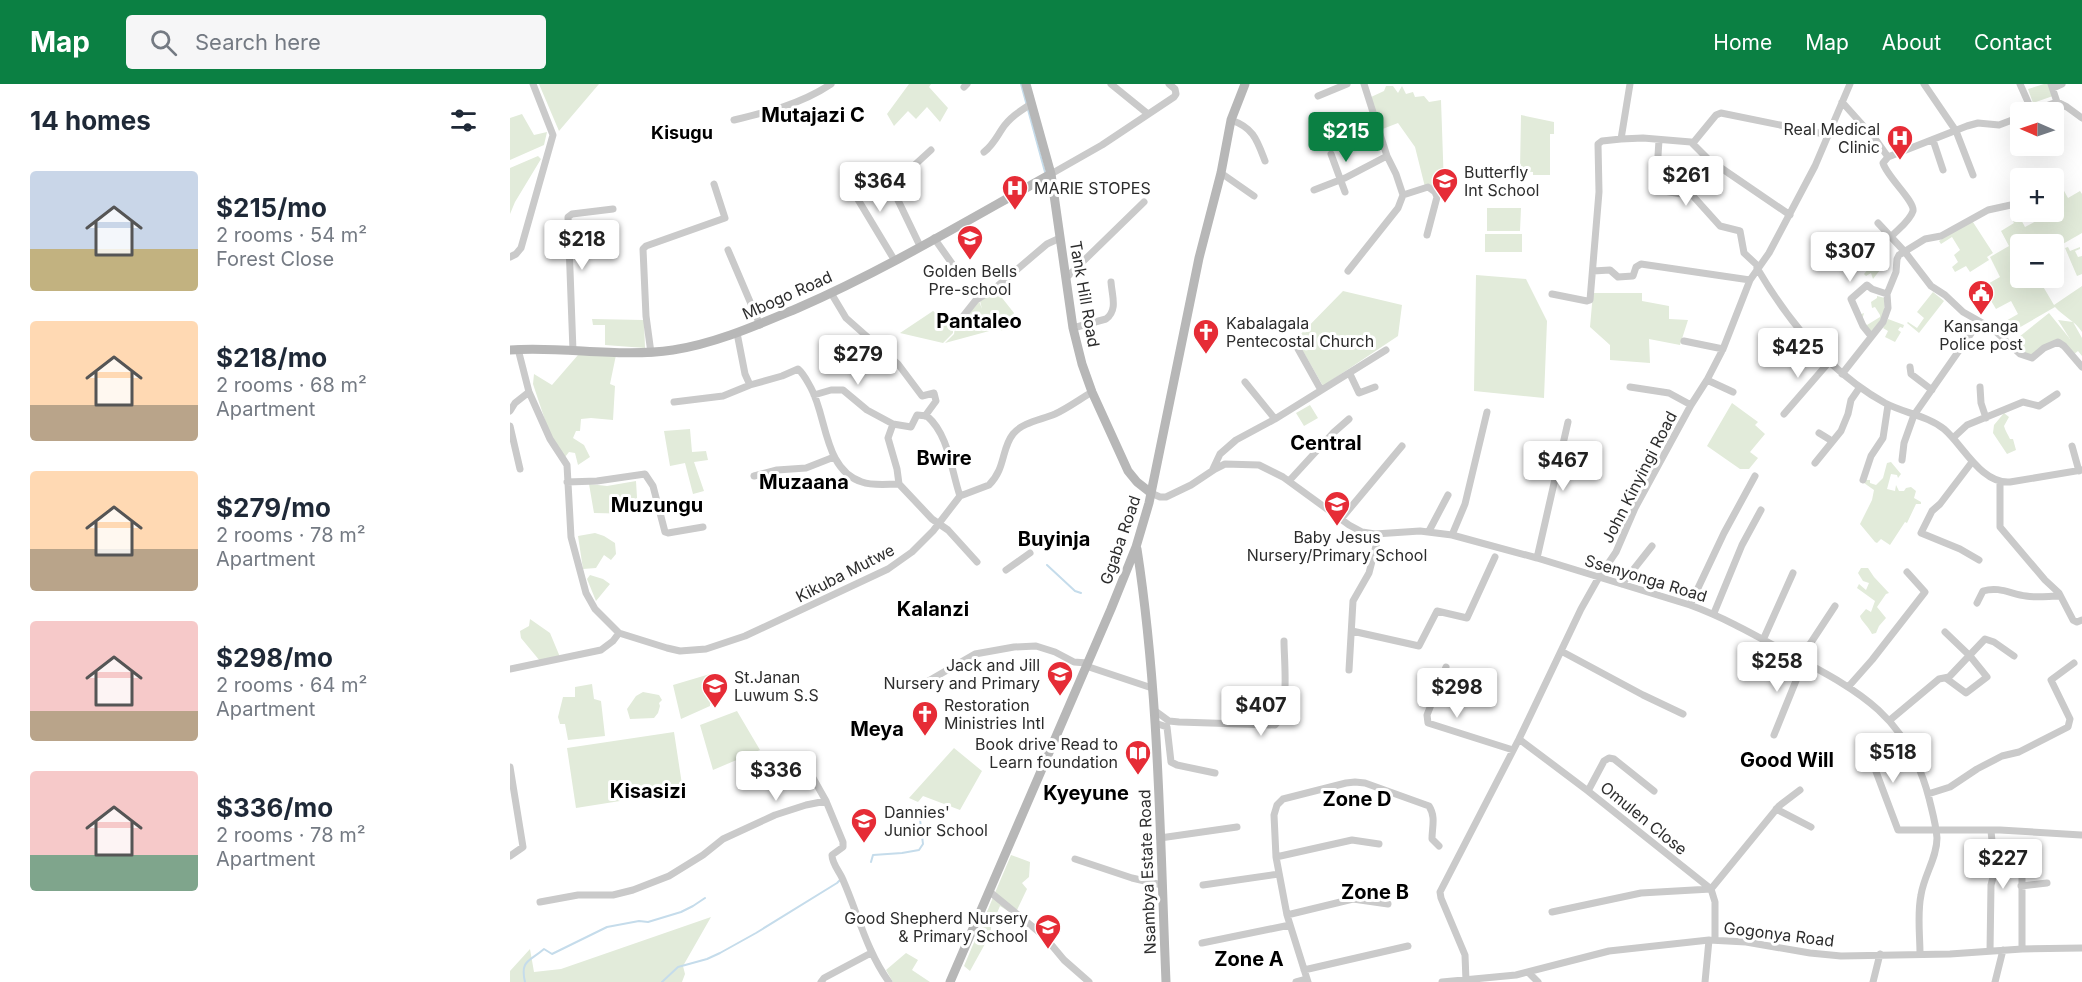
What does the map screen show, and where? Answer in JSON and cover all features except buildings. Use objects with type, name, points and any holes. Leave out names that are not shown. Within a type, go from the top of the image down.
[{"type":"street","points":[[510,257],[521,248],[554,135],[533,84]]},
{"type":"street","points":[[734,120],[790,105],[831,84]]},
{"type":"street","name":"Tank Hill Road","points":[[1026,84],[1051,174],[1073,328],[1082,364],[1092,392],[1128,471],[1151,493]]},
{"type":"street","points":[[1111,84],[1148,114]]},
{"type":"street","points":[[1051,174],[1102,145],[1176,94],[1175,89],[1169,84]]},
{"type":"street","name":"Ggaba Road","points":[[950,982],[1136,547],[1151,493],[1199,258],[1221,173],[1231,120],[1245,84]]},
{"type":"street","points":[[1318,96],[1347,84]]},
{"type":"street","points":[[1348,270],[1398,208],[1403,195],[1387,156],[1364,84]]},
{"type":"street","points":[[1621,139],[1630,84]]},
{"type":"street","name":"John Kinyingi Road","points":[[1466,981],[1465,955],[1440,892],[1599,577],[1616,552],[1635,508],[1723,349],[1750,280],[1769,253],[1790,215],[1829,135],[1850,84]]},
{"type":"street","points":[[1924,84],[1956,131],[1973,175]]},
{"type":"street","points":[[2020,84],[2027,102]]},
{"type":"street","points":[[2057,102],[2052,86],[2062,84]]},
{"type":"street","points":[[1842,102],[1888,157]]},
{"type":"street","points":[[984,152],[993,144],[1005,124],[1031,104]]},
{"type":"street","points":[[2064,105],[2080,113]]},
{"type":"street","points":[[1693,142],[1716,115],[1721,113],[1829,135]]},
{"type":"street","points":[[1231,120],[1244,124],[1250,129],[1265,161]]},
{"type":"street","points":[[1891,237],[1910,217],[1913,210],[1912,204],[1888,175],[1883,163],[1888,157],[1974,124],[2004,124],[2010,121]]},
{"type":"street","points":[[1552,294],[1589,301],[1599,192],[1598,144],[1602,141],[1621,139],[1693,142],[1708,159],[1790,215]]},
{"type":"street","points":[[1659,140],[1654,180],[1656,187],[1664,191],[1693,196],[1720,226],[1740,231],[1744,253],[1758,267],[1773,297],[1842,374],[1888,405],[1938,425],[1953,438],[1972,462],[2000,482],[2080,471],[2072,446]]},
{"type":"street","points":[[1933,140],[1943,170]]},
{"type":"street","points":[[920,246],[894,188],[898,180],[931,150]]},
{"type":"street","points":[[1331,154],[1345,192]]},
{"type":"street","points":[[1314,190],[1387,156]]},
{"type":"street","points":[[1221,173],[1254,196]]},
{"type":"street","name":"Mbogo Road","points":[[514,350],[651,353],[697,345],[737,333],[831,293],[895,261],[1051,174]]},
{"type":"street","points":[[845,178],[895,261]]},
{"type":"street","points":[[651,353],[642,252],[646,246],[725,218],[714,184]]},
{"type":"street","points":[[1403,195],[1428,187],[1435,192],[1437,197],[1427,235]]},
{"type":"street","points":[[1066,278],[1144,202]]},
{"type":"street","points":[[1842,374],[1885,318],[1887,294],[1896,272],[1897,259],[1925,239],[1941,236],[1988,210],[2010,205]]},
{"type":"street","points":[[573,351],[568,217],[572,214],[613,210]]},
{"type":"street","points":[[1878,224],[1905,252],[1931,286],[1945,295],[1963,312],[1993,329],[2020,354],[2032,358],[2054,343],[2061,343],[2082,367]]},
{"type":"street","points":[[934,238],[958,272]]},
{"type":"street","points":[[957,324],[976,300],[994,289],[1047,244],[1060,238]]},
{"type":"street","points":[[728,250],[760,325]]},
{"type":"street","points":[[1593,272],[1610,270],[1618,277],[1633,276],[1636,267],[1641,264],[1750,280]]},
{"type":"street","points":[[1073,328],[1106,320],[1110,316],[1114,309],[1111,282]]},
{"type":"street","points":[[1871,336],[1863,326],[1851,298],[1867,285],[1887,294]]},
{"type":"street","points":[[831,293],[850,323],[898,364],[922,396],[934,393],[936,401],[925,416]]},
{"type":"street","points":[[1902,459],[1904,443],[1914,415],[1979,322]]},
{"type":"street","points":[[737,333],[745,374],[750,385]]},
{"type":"street","points":[[1293,340],[1321,390]]},
{"type":"street","points":[[1684,341],[1723,349]]},
{"type":"street","points":[[510,669],[601,650],[619,633],[595,609],[586,593],[571,537],[567,465],[550,439],[529,392],[514,350]]},
{"type":"street","points":[[1212,471],[1220,454],[1236,440],[1350,374],[1386,350]]},
{"type":"street","points":[[1784,414],[1830,361]]},
{"type":"street","points":[[1910,367],[1911,374],[1932,390]]},
{"type":"street","points":[[674,402],[723,396],[798,369],[802,372],[814,395],[834,457],[846,473],[869,484],[899,484]]},
{"type":"street","points":[[1350,374],[1359,393],[1375,387]]},
{"type":"street","points":[[1707,380],[1733,392]]},
{"type":"street","points":[[1245,382],[1275,419]]},
{"type":"street","points":[[1630,387],[1668,393],[1691,405]]},
{"type":"street","points":[[1815,463],[1841,431],[1851,400],[1860,387]]},
{"type":"street","points":[[1980,387],[1981,403],[1986,418]]},
{"type":"street","points":[[814,395],[831,390],[843,390],[860,405],[893,424],[911,427],[917,415],[932,420],[945,444],[960,496]]},
{"type":"street","points":[[510,411],[515,403],[529,392]]},
{"type":"street","name":"Kikuba Mutwe","points":[[619,633],[680,651],[706,649],[773,625],[888,569],[912,552],[960,496],[992,481],[1004,460],[1009,441],[1017,430],[1056,413],[1092,392]]},
{"type":"street","points":[[1953,438],[1967,425],[2024,402],[2039,406],[2057,394]]},
{"type":"street","points":[[1863,480],[1871,456],[1883,438],[1888,405]]},
{"type":"street","points":[[1452,535],[1465,504],[1487,412]]},
{"type":"street","points":[[1289,482],[1333,433],[1350,419]]},
{"type":"street","points":[[1537,558],[1568,422]]},
{"type":"street","points":[[893,424],[888,438],[899,484],[977,562]]},
{"type":"street","points":[[510,426],[520,469]]},
{"type":"street","points":[[1819,433],[1832,441]]},
{"type":"street","points":[[1341,519],[1402,446]]},
{"type":"street","points":[[754,476],[777,470],[806,468],[834,457]]},
{"type":"street","points":[[1972,462],[1932,511],[1920,532],[1979,560]]},
{"type":"street","name":"Ssenyonga Road","points":[[1151,493],[1166,497],[1203,479],[1226,464],[1251,464],[1273,470],[1362,532],[1379,534],[1429,531],[1452,535],[1497,553],[1537,558],[1690,605],[1714,613],[1849,686],[1890,720],[1910,747],[1928,794],[1936,831],[1935,853],[1921,893],[1920,954]]},
{"type":"street","points":[[567,482],[597,481],[645,474],[653,486],[665,532],[703,527]]},
{"type":"street","points":[[1690,605],[1724,533],[1755,476]]},
{"type":"street","points":[[2000,482],[2000,527],[2059,593],[2073,620],[2077,622],[2082,620]]},
{"type":"street","points":[[1429,531],[1448,495]]},
{"type":"street","points":[[1714,613],[1742,545],[1761,510]]},
{"type":"street","points":[[1349,670],[1353,601],[1369,573],[1379,534]]},
{"type":"street","points":[[1622,584],[1652,546]]},
{"type":"street","name":"Nsambya Estate Road","points":[[1136,547],[1155,723],[1166,982]]},
{"type":"street","points":[[1006,570],[1030,553]]},
{"type":"street","points":[[1352,631],[1419,646],[1437,611],[1467,618],[1497,553]]},
{"type":"street","points":[[1849,686],[1925,592],[1907,572]]},
{"type":"street","points":[[1763,640],[1793,573]]},
{"type":"street","points":[[1977,603],[1983,591],[1993,589],[2030,596],[2060,596]]},
{"type":"street","points":[[1792,655],[1810,644],[1835,606]]},
{"type":"street","points":[[1890,720],[1942,678],[1947,679],[1966,693],[1986,678],[1970,656],[1945,632]]},
{"type":"street","points":[[1947,679],[1987,639],[2014,656]]},
{"type":"street","points":[[1154,710],[1169,721],[1179,723],[1275,725],[1281,718],[1284,693],[1284,641]]},
{"type":"street","points":[[918,687],[975,654],[1020,646],[1036,646],[1077,663],[1087,664],[1152,688]]},
{"type":"street","points":[[1561,651],[1683,714]]},
{"type":"street","points":[[1774,735],[1804,661]]},
{"type":"street","points":[[1928,794],[1950,787],[2002,756],[2019,752],[2068,727],[2070,719],[2051,680],[2074,663]]},
{"type":"street","points":[[1446,668],[1427,715],[1428,723],[1513,750]]},
{"type":"street","points":[[1155,723],[1167,727],[1172,762],[1215,773]]},
{"type":"street","name":"Omulen Close","points":[[1519,739],[1711,889]]},
{"type":"street","points":[[1869,753],[1898,830],[2081,835]]},
{"type":"street","points":[[1588,791],[1604,761],[1609,758],[1614,759],[1654,791]]},
{"type":"street","points":[[804,762],[826,801],[843,842],[843,847],[832,855],[832,859],[842,877],[871,952],[889,982]]},
{"type":"street","points":[[510,766],[523,847],[510,856]]},
{"type":"street","points":[[1296,982],[1307,980],[1287,915],[1276,857],[1274,815],[1277,805],[1283,799],[1346,783],[1365,783],[1429,806],[1434,820],[1432,839],[1439,846]]},
{"type":"street","points":[[1552,912],[1641,893],[1711,889],[1782,802],[1800,790]]},
{"type":"street","points":[[540,902],[578,895],[613,896],[633,890],[669,876],[703,855],[723,839],[775,815],[826,801]]},
{"type":"street","points":[[1776,809],[1811,827]]},
{"type":"street","points":[[1160,838],[1237,827]]},
{"type":"street","points":[[1990,951],[1991,885],[1995,870],[1991,831]]},
{"type":"street","points":[[1276,857],[1352,840],[1379,844]]},
{"type":"street","points":[[1075,859],[1132,878],[1162,885]]},
{"type":"street","points":[[2022,864],[2022,949]]},
{"type":"street","points":[[1203,885],[1279,874]]},
{"type":"street","points":[[2021,886],[2048,883]]},
{"type":"street","points":[[1705,982],[1715,902],[1711,889]]},
{"type":"street","points":[[990,892],[1044,936],[1064,960],[1089,982]]},
{"type":"street","points":[[1287,915],[1353,899],[1388,904]]},
{"type":"street","points":[[1202,943],[1290,925]]},
{"type":"street","name":"Gogonya Road","points":[[1442,982],[1529,973],[1609,951],[1712,940],[1746,942],[1842,956],[2082,948]]},
{"type":"street","points":[[1304,970],[1408,946]]},
{"type":"street","points":[[1995,982],[2003,950]]},
{"type":"street","points":[[821,982],[871,952]]},
{"type":"street","points":[[1873,982],[1880,954]]},
{"type":"street","points":[[1529,973],[1538,982]]},
{"type":"green space","points":[[539,84],[599,84],[559,131]]},
{"type":"green space","points":[[909,84],[931,84],[929,87],[948,108],[940,122],[927,107],[916,119],[908,111],[894,126],[887,114]]},
{"type":"green space","points":[[2049,84],[2053,96],[2033,102],[2028,89]]},
{"type":"green space","points":[[1386,86],[1393,86],[1398,93],[1402,86],[1406,94],[1413,92],[1415,97],[1424,96],[1429,102],[1441,100],[1444,187],[1425,187],[1415,147],[1398,123],[1380,130],[1371,97],[1384,91]]},
{"type":"green space","points":[[522,114],[534,135],[547,132],[544,145],[510,160],[510,118]]},
{"type":"green space","points":[[1521,115],[1554,122],[1554,134],[1550,134],[1550,175],[1533,175],[1533,172],[1520,169]]},
{"type":"green space","points":[[538,156],[541,159],[510,214],[510,168]]},
{"type":"green space","points":[[2064,191],[2068,198],[2080,191],[2082,194],[2082,233],[2064,243],[2064,234],[2010,234],[2010,288],[2044,288],[2054,305],[2082,286],[2082,332],[2055,307],[2010,333],[2004,322],[2018,314],[2011,301],[1996,309],[1990,299],[1976,306],[1970,294],[2000,277],[1990,257],[2009,246],[2001,231],[2013,222],[2022,222],[2025,227],[2034,222],[2064,222]]},
{"type":"green space","points":[[1487,208],[1521,208],[1520,231],[1487,231]]},
{"type":"green space","points":[[1971,219],[1993,253],[1987,257],[1989,260],[1970,272],[1966,266],[1955,272],[1952,267],[1958,262],[1954,255],[1960,250],[1952,237],[1941,244],[1939,241]]},
{"type":"green space","points":[[1485,234],[1522,234],[1522,252],[1485,252]]},
{"type":"green space","points":[[1860,236],[1873,253],[1866,261],[1873,261],[1872,265],[1880,270],[1873,279],[1871,273],[1866,276],[1864,274],[1870,267],[1862,259],[1867,254],[1856,239]]},
{"type":"green space","points":[[2068,247],[2070,251],[2080,247],[2075,251],[2078,257],[2082,256],[2082,274],[2077,276],[2065,248]]},
{"type":"green space","points":[[1476,275],[1526,279],[1547,321],[1544,398],[1474,391]]},
{"type":"green space","points":[[995,289],[1014,313],[1002,331],[984,318],[985,324],[993,330],[945,343],[954,334],[955,327],[979,301],[982,309],[980,301]]},
{"type":"green space","points":[[1343,291],[1402,305],[1398,336],[1323,386],[1296,339]]},
{"type":"green space","points":[[1933,292],[1944,301],[1919,333],[1907,323],[1917,328],[1924,318],[1917,312]]},
{"type":"green space","points":[[1593,293],[1642,293],[1642,301],[1669,306],[1669,319],[1688,320],[1680,345],[1649,339],[1650,363],[1610,360],[1610,345],[1590,327]]},
{"type":"green space","points":[[1877,296],[1885,298],[1884,315],[1872,332],[1869,332],[1862,325],[1859,315],[1864,313],[1862,320],[1867,325],[1880,317],[1875,307],[1872,308],[1871,302]]},
{"type":"green space","points":[[933,311],[953,326],[953,333],[943,343],[900,333]]},
{"type":"green space","points":[[2049,313],[2070,339],[2058,320],[2073,322],[2082,338],[2082,356],[2078,351],[2073,355],[2062,342],[2031,355],[2024,354],[2014,341]]},
{"type":"green space","points":[[592,319],[644,320],[645,348],[605,345],[605,325],[593,325]]},
{"type":"green space","points":[[1888,319],[1904,325],[1898,330],[1901,332],[1895,342],[1885,337],[1888,331],[1883,328]]},
{"type":"green space","points":[[578,355],[616,355],[610,384],[615,386],[613,420],[581,419],[580,431],[576,431],[573,438],[584,445],[590,457],[578,465],[575,453],[569,452],[565,457],[551,438],[533,384],[534,374],[552,385]]},
{"type":"green space","points":[[1732,403],[1758,422],[1755,425],[1765,434],[1750,452],[1758,458],[1749,469],[1740,469],[1707,446]]},
{"type":"green space","points":[[1310,405],[1318,418],[1304,426],[1296,413]]},
{"type":"green space","points":[[2004,413],[2009,417],[2004,428],[2010,439],[2013,439],[2016,450],[2007,454],[1993,433],[1994,425]]},
{"type":"green space","points":[[690,429],[692,452],[706,451],[708,460],[694,462],[704,491],[693,494],[685,463],[670,466],[664,431]]},
{"type":"green space","points":[[1891,462],[1901,474],[1898,478],[1897,475],[1891,474],[1887,489],[1895,491],[1896,485],[1899,491],[1904,491],[1911,487],[1916,491],[1914,498],[1921,504],[1916,504],[1907,523],[1905,522],[1890,545],[1881,539],[1875,542],[1860,524],[1872,500],[1874,490],[1864,483],[1865,480],[1870,480],[1870,483],[1876,485],[1883,478],[1887,463]]},
{"type":"green space","points":[[636,481],[638,514],[594,513],[589,484],[607,486]]},
{"type":"green space","points":[[595,533],[615,543],[616,554],[611,560],[604,555],[596,568],[583,569],[578,536]]},
{"type":"green space","points":[[1861,568],[1868,568],[1889,593],[1877,607],[1886,618],[1876,633],[1872,634],[1860,616],[1866,609],[1871,612],[1875,601],[1857,588],[1859,584],[1866,590],[1869,583],[1863,581],[1858,573]]},
{"type":"green space","points":[[590,575],[610,584],[596,601],[587,579]]},
{"type":"green space","points":[[530,619],[550,633],[560,657],[540,661],[521,638],[520,631],[529,626]]},
{"type":"green space","points":[[710,674],[713,702],[710,706],[681,719],[673,685]]},
{"type":"green space","points":[[592,684],[594,699],[601,701],[605,736],[568,740],[565,724],[560,724],[558,717],[563,697],[575,697],[575,687]]},
{"type":"green space","points":[[643,692],[659,695],[662,700],[659,703],[658,713],[654,718],[630,719],[627,709],[636,696]]},
{"type":"green space","points":[[737,711],[760,750],[713,770],[700,725]]},
{"type":"green space","points":[[674,732],[683,791],[576,808],[567,748]]},
{"type":"green space","points":[[954,748],[982,771],[960,810],[923,796],[918,802],[909,798]]},
{"type":"green space","points":[[1011,855],[1030,862],[1029,877],[1022,883],[1027,889],[1017,910],[1013,907],[1008,911],[1000,906],[991,927],[991,933],[970,971],[964,966]]},
{"type":"green space","points":[[711,917],[683,966],[685,974],[682,982],[510,982],[510,971],[530,949],[534,972],[561,969]]},
{"type":"green space","points":[[906,953],[918,960],[912,970],[930,982],[893,982],[886,970]]},
{"type":"waterway","points":[[1021,84],[1045,172]]},
{"type":"waterway","points":[[1047,565],[1075,591],[1081,593]]},
{"type":"waterway","points":[[871,862],[873,855],[919,850],[923,844],[919,811]]},
{"type":"waterway","points":[[662,982],[678,967],[720,953],[840,880]]},
{"type":"waterway","points":[[525,982],[525,965],[544,949],[552,954],[607,927],[639,921],[648,922],[681,912],[705,898]]},
{"type":"place","name":"Real Medical Clinic","points":[[1900,161]]},
{"type":"place","name":"Butterfly Int School","points":[[1445,204]]},
{"type":"place","name":"MARIE STOPES","points":[[1015,211]]},
{"type":"place","name":"Golden Bells Pre-school","points":[[970,261]]},
{"type":"place","name":"Kansanga Police post","points":[[1981,316]]},
{"type":"place","name":"Kabalagala Pentecostal Church","points":[[1206,355]]},
{"type":"place","name":"Baby Jesus Nursery/Primary School","points":[[1337,527]]},
{"type":"place","name":"Jack and Jill Nursery and Primary","points":[[1060,697]]},
{"type":"place","name":"St.Janan Luwum S.S","points":[[715,709]]},
{"type":"place","name":"Restoration Ministries Intl","points":[[925,737]]},
{"type":"place","name":"Book drive Read to Learn foundation","points":[[1138,776]]},
{"type":"place","name":"Dannies' Junior School","points":[[864,844]]},
{"type":"place","name":"Good Shepherd Nursery & Primary School","points":[[1048,950]]},
{"type":"district","name":"Mutajazi C","points":[[813,115]]},
{"type":"district","name":"Kisugu","points":[[682,132]]},
{"type":"district","name":"Pantaleo","points":[[979,321]]},
{"type":"district","name":"Central","points":[[1326,443]]},
{"type":"district","name":"Bwire","points":[[944,458]]},
{"type":"district","name":"Muzaana","points":[[804,482]]},
{"type":"district","name":"Muzungu","points":[[657,505]]},
{"type":"district","name":"Buyinja","points":[[1054,539]]},
{"type":"district","name":"Kalanzi","points":[[933,609]]},
{"type":"district","name":"Meya","points":[[877,729]]},
{"type":"district","name":"Good Will","points":[[1787,760]]},
{"type":"district","name":"Kisasizi","points":[[648,791]]},
{"type":"district","name":"Kyeyune","points":[[1086,793]]},
{"type":"district","name":"Zone D","points":[[1357,799]]},
{"type":"district","name":"Zone B","points":[[1375,892]]},
{"type":"district","name":"Zone A","points":[[1249,959]]}]
